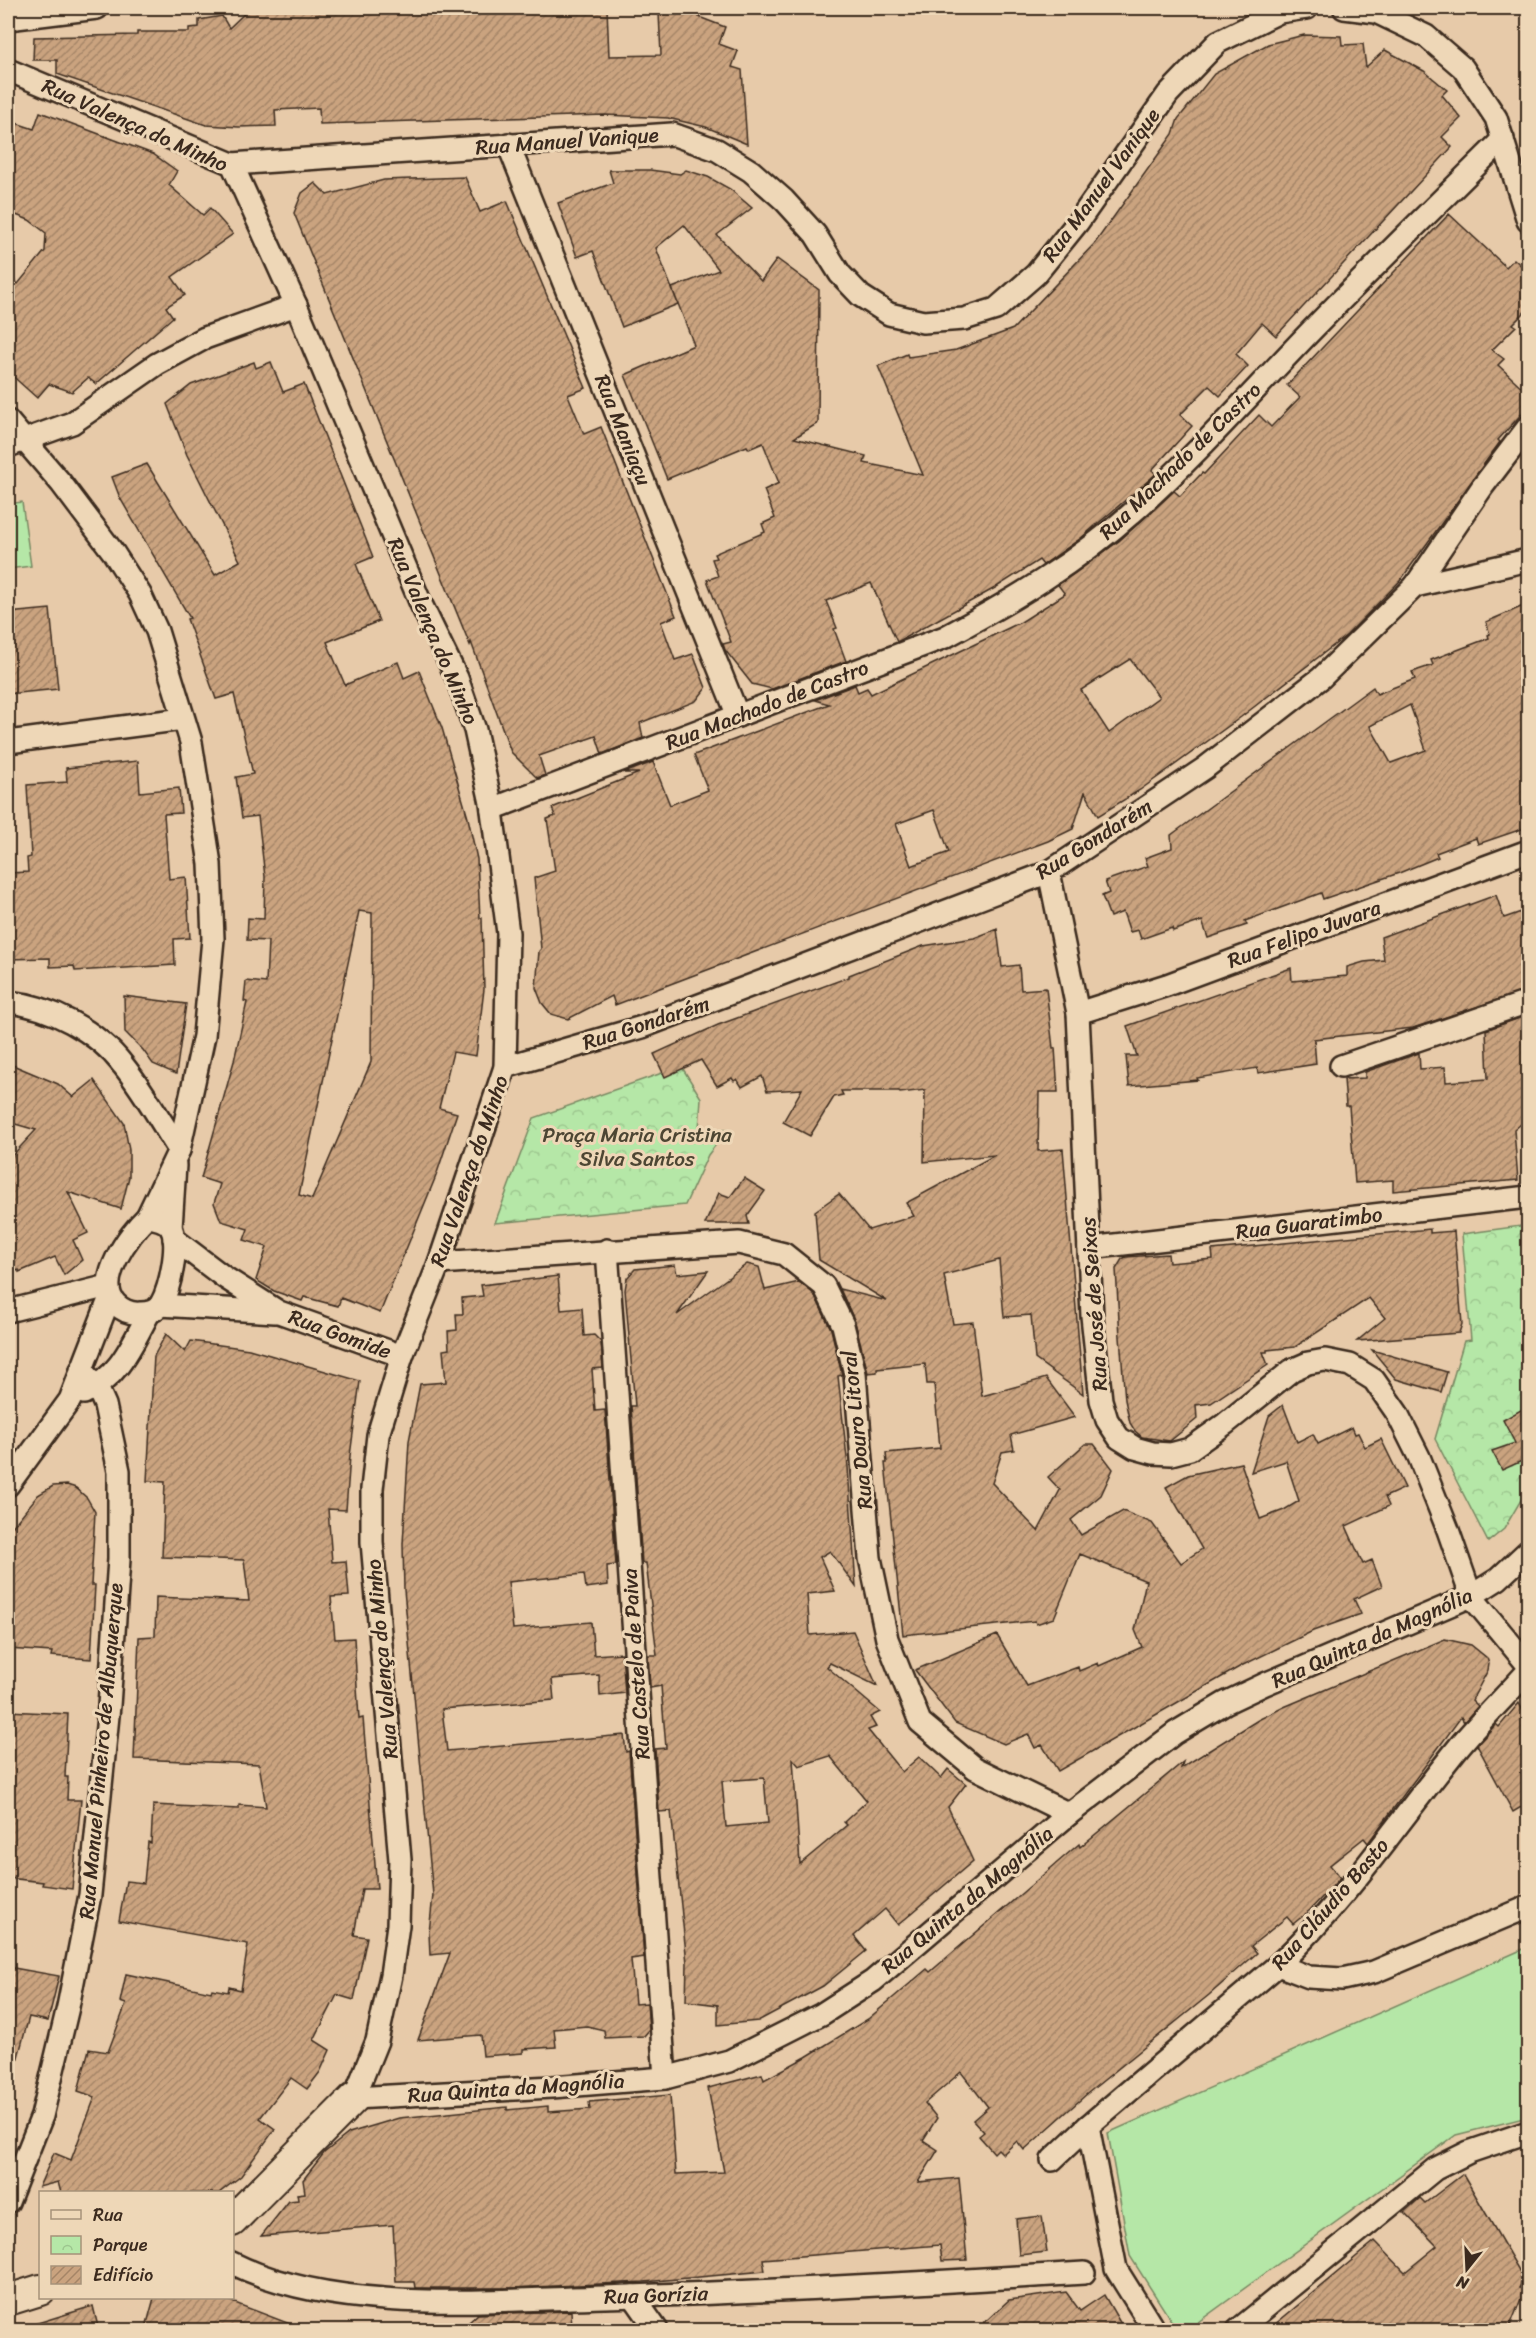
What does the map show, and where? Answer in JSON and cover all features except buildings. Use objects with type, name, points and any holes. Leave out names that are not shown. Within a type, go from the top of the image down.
[{"type":"street","points":[[8,19],[97,8]]},
{"type":"street","name":"Rua Manuel Vanique","points":[[232,164],[672,134],[717,150],[751,171],[784,200],[815,234],[840,274],[861,296],[889,314],[923,322],[964,319],[996,309],[1036,274],[1078,222],[1168,94],[1218,42],[1279,12],[1307,8]]},
{"type":"street","points":[[1344,8],[1376,12],[1426,36],[1463,68],[1496,118],[1528,221]]},
{"type":"street","name":"Rua Valença do Minho","points":[[8,70],[232,164],[296,305],[422,604],[457,678],[475,730],[492,809],[508,933],[505,1067],[439,1263],[402,1356],[378,1435],[372,1489],[372,1542],[400,1860],[398,1925],[391,1975],[377,2041],[354,2098]]},
{"type":"street","name":"Rua Machado de Castro","points":[[492,809],[945,637],[1013,600],[1068,564],[1133,513],[1503,139]]},
{"type":"street","name":"Rua Maniaçu","points":[[508,144],[738,716]]},
{"type":"street","points":[[17,443],[72,423],[157,364],[205,338],[296,305]]},
{"type":"street","points":[[8,421],[17,443],[113,552],[140,594],[157,631],[191,742],[210,864],[213,939],[204,1036],[177,1156],[171,1272],[154,1309],[110,1377],[97,1387],[70,1400]]},
{"type":"street","points":[[1415,586],[1483,486],[1528,427]]},
{"type":"street","points":[[1415,586],[1528,560]]},
{"type":"street","name":"Rua Gondarém","points":[[505,1067],[642,1027],[1049,872],[1205,768],[1322,678],[1415,586]]},
{"type":"street","points":[[8,742],[183,719]]},
{"type":"street","name":"Rua Felipo Juvara","points":[[1078,1013],[1167,985],[1528,851]]},
{"type":"street","name":"Rua José de Seixas","points":[[1049,872],[1078,1013],[1092,1316],[1101,1400],[1107,1420],[1119,1438],[1135,1448],[1153,1454],[1171,1454],[1190,1449],[1292,1370],[1308,1363],[1325,1360],[1350,1365],[1374,1380],[1397,1413],[1419,1457],[1449,1530],[1471,1596],[1528,1665]]},
{"type":"street","points":[[8,1002],[53,1014],[102,1044],[122,1063],[177,1156]]},
{"type":"street","points":[[1341,1066],[1528,1002]]},
{"type":"street","points":[[8,1485],[70,1400],[109,1291],[113,1265],[124,1244],[147,1217],[166,1174],[177,1156]]},
{"type":"street","name":"Rua Guaratimbo","points":[[1089,1248],[1528,1197]]},
{"type":"street","name":"Rua Gomide","points":[[147,1217],[165,1222],[172,1233],[224,1277],[279,1312],[402,1356]]},
{"type":"street","name":"Rua Douro Litoral","points":[[439,1263],[739,1242],[784,1254],[824,1286],[843,1325],[855,1374],[870,1558],[887,1639],[921,1722],[975,1768],[1069,1814]]},
{"type":"street","name":"Rua Castelo de Paiva","points":[[607,1250],[665,2078]]},
{"type":"street","points":[[8,1311],[109,1291]]},
{"type":"street","name":"Rua Gomide","points":[[109,1291],[118,1306],[137,1314],[154,1309],[279,1312]]},
{"type":"street","name":"Rua Manuel Pinheiro de Albuquerque","points":[[8,2202],[42,2116],[68,2007],[90,1895],[109,1706],[119,1548],[119,1471],[105,1406],[97,1387],[81,1370]]},
{"type":"street","name":"Rua Quinta da Magnólia","points":[[354,2098],[665,2078],[729,2061],[822,2014],[873,1981],[1069,1814],[1175,1733],[1225,1703],[1471,1596],[1498,1579],[1528,1551]]},
{"type":"street","name":"Rua Cláudio Basto","points":[[1052,2160],[1088,2126],[1278,1965],[1329,1912],[1458,1748],[1528,1671]]},
{"type":"street","points":[[1278,1965],[1309,1977],[1342,1979],[1374,1972],[1528,1907]]},
{"type":"street","points":[[234,2219],[354,2098]]},
{"type":"street","points":[[1088,2126],[1116,2269],[1154,2331]]},
{"type":"street","points":[[1238,2331],[1436,2169],[1469,2152],[1528,2132]]},
{"type":"street","name":"Rua Gorízia","points":[[234,2264],[252,2273],[316,2290],[395,2300],[633,2296],[831,2289],[1084,2273]]},
{"type":"street","points":[[8,2300],[39,2290]]},
{"type":"street","points":[[633,2296],[657,2331]]},
{"type":"green space","points":[[22,502],[31,566],[8,569],[8,504]]},
{"type":"green space","name":"Praça Maria Cristina Silva Santos","points":[[680,1064],[701,1098],[699,1130],[727,1130],[708,1155],[685,1205],[495,1223],[534,1118],[662,1073]]},
{"type":"green space","points":[[1528,1225],[1528,1488],[1504,1529],[1488,1542],[1435,1439],[1464,1341],[1471,1340],[1462,1234]]},
{"type":"green space","points":[[1528,1947],[1528,2117],[1456,2135],[1187,2330],[1177,2330],[1130,2256],[1108,2133]]}]
